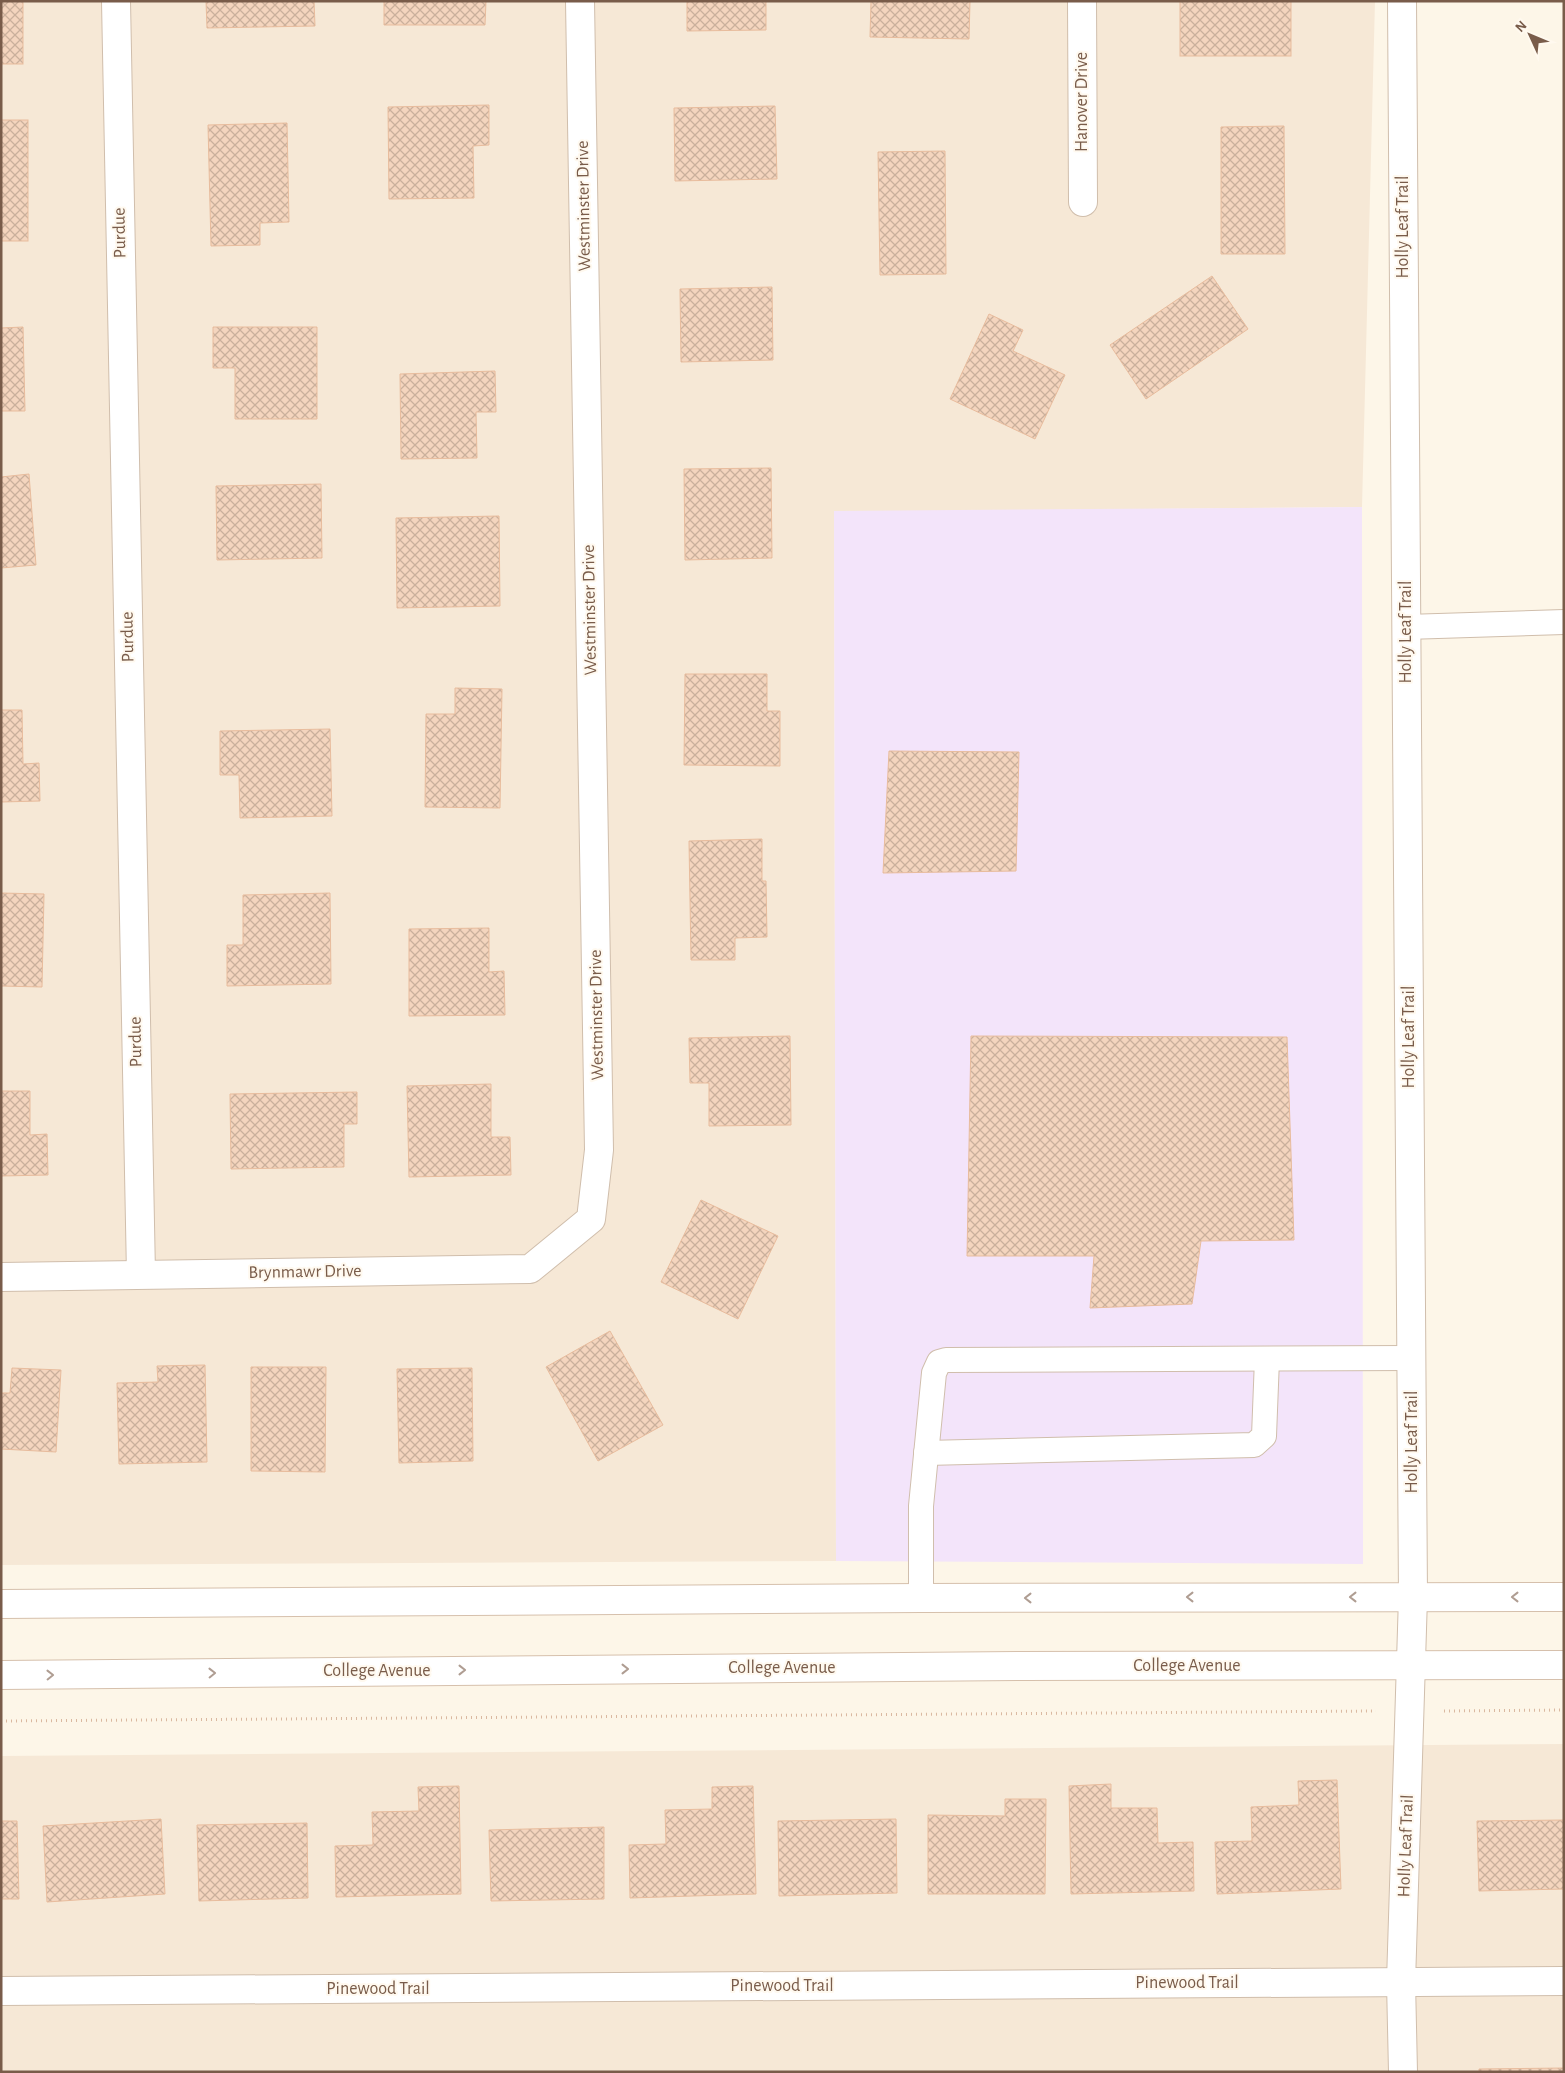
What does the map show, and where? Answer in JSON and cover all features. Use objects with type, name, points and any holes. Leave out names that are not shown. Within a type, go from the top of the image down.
[{"type":"street","name":"Purdue","points":[[116,1],[141,1274]]},
{"type":"street","name":"Westminster Drive","points":[[580,1],[599,1150],[591,1219]]},
{"type":"street","name":"Hanover Drive","points":[[1082,1],[1083,202]]},
{"type":"street","name":"Holly Leaf Trail","points":[[1402,1],[1413,1597],[1413,1665],[1401,1982],[1403,2072]]},
{"type":"street","name":"Brynmawr Drive","points":[[1,1277],[530,1269],[591,1219]]},
{"type":"street","points":[[1,1604],[921,1598],[1564,1597]]},
{"type":"street","name":"College Avenue","points":[[1,1676],[1007,1666],[1564,1665]]},
{"type":"street","name":"Pinewood Trail","points":[[1,1991],[1564,1981]]},
{"type":"lane","points":[[1406,627],[1564,622]]},
{"type":"lane","points":[[921,1598],[921,1506],[934,1373],[939,1362],[956,1360],[1411,1358]]},
{"type":"lane","points":[[926,1453],[1254,1445],[1264,1436],[1267,1359]]},
{"type":"path","points":[[1,1721],[1564,1710]]},
{"type":"shaded area","points":[[1,1],[1375,1],[1362,507],[834,512],[836,1561],[1,1565]]},
{"type":"shaded area","points":[[1362,507],[1363,1564],[836,1561],[834,511]]},
{"type":"shaded area","points":[[1564,1744],[1564,2072],[1,2072],[1,1756]]},
{"type":"building","points":[[1,1],[23,1],[23,64],[1,64]]},
{"type":"building","points":[[206,1],[314,1],[315,26],[207,28]]},
{"type":"building","points":[[384,1],[486,1],[485,25],[384,25]]},
{"type":"building","points":[[687,1],[766,1],[766,30],[687,31]]},
{"type":"building","points":[[871,1],[970,1],[969,39],[870,37]]},
{"type":"building","points":[[1180,1],[1291,1],[1291,56],[1180,56]]},
{"type":"building","points":[[489,105],[489,145],[473,146],[474,198],[389,199],[388,107]]},
{"type":"building","points":[[775,106],[777,179],[675,181],[674,108]]},
{"type":"building","points":[[1,120],[28,120],[28,241],[1,241]]},
{"type":"building","points":[[287,123],[289,222],[260,223],[260,245],[211,246],[208,125]]},
{"type":"building","points":[[1284,126],[1285,254],[1221,254],[1221,127]]},
{"type":"building","points":[[945,151],[946,274],[880,275],[878,152]]},
{"type":"building","points":[[1212,276],[1248,329],[1146,399],[1110,345]]},
{"type":"building","points":[[772,287],[773,360],[681,362],[680,289]]},
{"type":"building","points":[[989,314],[1023,330],[1013,351],[1065,375],[1035,439],[950,399]]},
{"type":"building","points":[[23,327],[25,411],[1,411],[1,328]]},
{"type":"building","points":[[213,327],[317,327],[317,419],[235,419],[235,368],[213,368]]},
{"type":"building","points":[[495,371],[496,412],[476,412],[477,458],[401,459],[400,374]]},
{"type":"building","points":[[771,468],[772,558],[685,560],[684,469]]},
{"type":"building","points":[[29,474],[36,565],[1,568],[1,477]]},
{"type":"building","points":[[321,484],[322,558],[217,560],[216,486]]},
{"type":"building","points":[[499,516],[500,606],[397,608],[396,518]]},
{"type":"building","points":[[685,674],[767,674],[767,711],[780,711],[780,766],[684,765]]},
{"type":"building","points":[[455,688],[502,689],[500,808],[425,807],[426,714],[455,714]]},
{"type":"building","points":[[1,710],[22,710],[23,764],[39,763],[40,801],[1,802]]},
{"type":"building","points":[[330,729],[332,816],[240,818],[239,775],[220,775],[220,731]]},
{"type":"building","points":[[889,751],[1019,752],[1016,871],[883,873]]},
{"type":"building","points":[[762,839],[762,881],[766,881],[767,937],[735,938],[735,960],[691,960],[689,841]]},
{"type":"building","points":[[1,893],[44,894],[42,987],[1,986]]},
{"type":"building","points":[[330,893],[331,984],[227,986],[227,945],[243,945],[243,895]]},
{"type":"building","points":[[489,928],[489,972],[504,971],[505,1015],[409,1016],[409,929]]},
{"type":"building","points":[[790,1036],[791,1125],[709,1126],[709,1083],[690,1083],[689,1038]]},
{"type":"building","points":[[971,1036],[1287,1037],[1294,1240],[1201,1241],[1192,1304],[1090,1308],[1094,1256],[967,1256]]},
{"type":"building","points":[[491,1084],[491,1137],[510,1137],[511,1175],[409,1177],[407,1086]]},
{"type":"building","points":[[1,1091],[30,1091],[30,1135],[47,1134],[48,1175],[1,1176]]},
{"type":"building","points":[[357,1092],[357,1124],[344,1124],[344,1167],[231,1169],[230,1094]]},
{"type":"building","points":[[701,1200],[778,1236],[738,1319],[661,1282]]},
{"type":"building","points":[[610,1331],[663,1425],[598,1461],[546,1367]]},
{"type":"building","points":[[205,1365],[207,1462],[119,1464],[117,1383],[158,1382],[157,1366]]},
{"type":"building","points":[[251,1367],[326,1367],[325,1472],[251,1471]]},
{"type":"building","points":[[12,1368],[61,1370],[56,1452],[1,1449],[1,1393],[10,1393]]},
{"type":"building","points":[[472,1368],[473,1461],[399,1463],[397,1369]]},
{"type":"building","points":[[1337,1780],[1341,1889],[1217,1894],[1215,1842],[1252,1841],[1251,1807],[1299,1805],[1298,1781]]},
{"type":"building","points":[[1111,1784],[1111,1808],[1157,1808],[1158,1843],[1193,1842],[1194,1891],[1071,1894],[1069,1786]]},
{"type":"building","points":[[459,1786],[461,1894],[336,1897],[335,1846],[373,1845],[372,1812],[419,1811],[418,1787]]},
{"type":"building","points":[[753,1786],[756,1894],[630,1898],[629,1845],[666,1844],[665,1810],[712,1809],[712,1787]]},
{"type":"building","points":[[1005,1799],[1046,1799],[1045,1894],[928,1894],[928,1815],[1005,1816]]},
{"type":"building","points":[[161,1819],[165,1894],[47,1902],[43,1826]]},
{"type":"building","points":[[896,1819],[897,1893],[779,1896],[778,1821]]},
{"type":"building","points":[[1564,1820],[1564,1889],[1479,1891],[1477,1821]]},
{"type":"building","points":[[1,1821],[17,1821],[19,1899],[1,1899]]},
{"type":"building","points":[[307,1823],[308,1898],[199,1901],[197,1825]]},
{"type":"building","points":[[604,1827],[604,1899],[491,1901],[489,1830]]},
{"type":"building","points":[[1564,2068],[1564,2072],[1479,2072],[1479,2069]]}]
